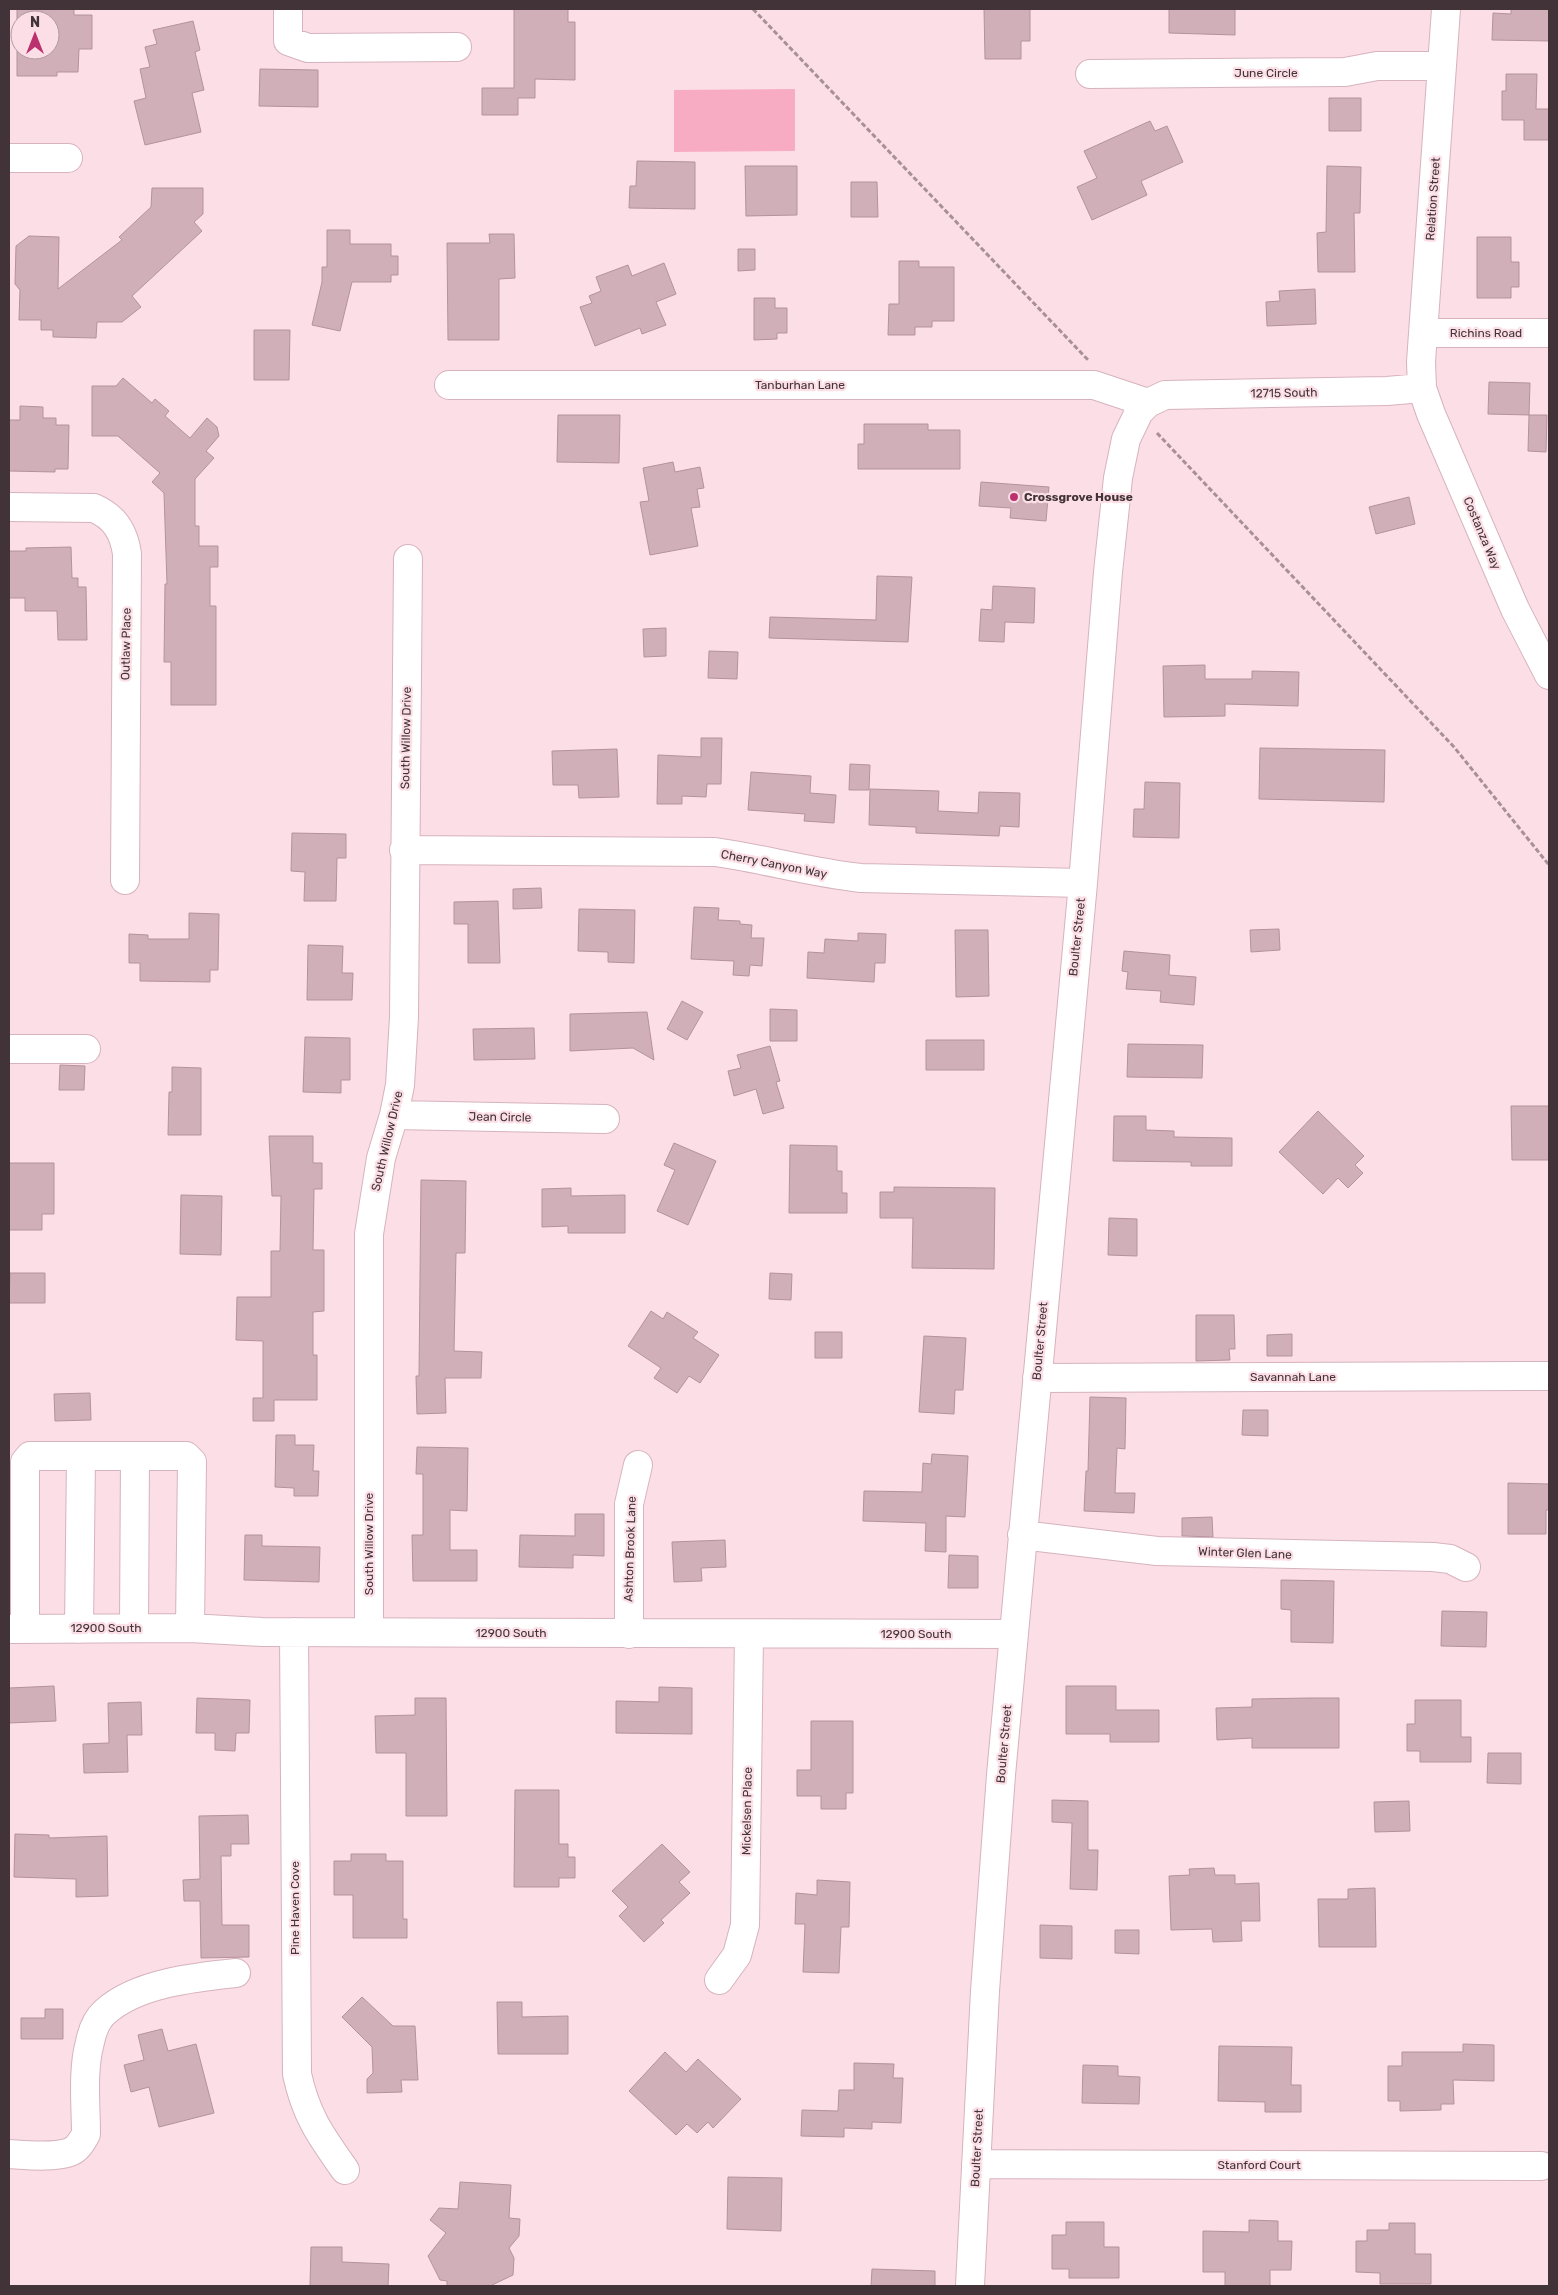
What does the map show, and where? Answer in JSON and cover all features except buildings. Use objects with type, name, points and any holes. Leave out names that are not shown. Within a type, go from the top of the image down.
[{"type":"street","points":[[288,9],[288,41],[308,48],[456,47]]},
{"type":"street","name":"Relation Street","points":[[1422,388],[1421,362],[1446,9]]},
{"type":"street","name":"June Circle","points":[[1090,74],[1345,72],[1376,66],[1442,66]]},
{"type":"street","points":[[9,158],[68,158]]},
{"type":"street","name":"Richins Road","points":[[1423,333],[1549,333]]},
{"type":"street","name":"Tanburhan Lane","points":[[449,385],[1094,385],[1148,404]]},
{"type":"street","name":"12715 South","points":[[1148,404],[1165,395],[1387,391],[1422,388]]},
{"type":"street","name":"Costanza Way","points":[[1422,388],[1431,414],[1515,609],[1549,675]]},
{"type":"street","name":"Boulter Street","points":[[970,2286],[985,1991],[1013,1634],[1083,883],[1108,572],[1118,478],[1126,439],[1134,419],[1148,404]]},
{"type":"street","name":"Outlaw Place","points":[[9,507],[94,508],[105,512],[114,520],[125,542],[127,554],[125,880]]},
{"type":"street","name":"South Willow Drive","points":[[369,1632],[369,1234],[381,1158],[394,1115],[400,1085],[404,1017],[408,559]]},
{"type":"street","name":"Cherry Canyon Way","points":[[404,850],[716,852],[834,876],[1083,883]]},
{"type":"street","points":[[9,1049],[86,1049]]},
{"type":"street","name":"Jean Circle","points":[[394,1115],[605,1119]]},
{"type":"street","name":"Savannah Lane","points":[[1037,1378],[1549,1376]]},
{"type":"street","points":[[17,1629],[25,1462],[30,1456],[186,1456],[192,1462],[190,1628]]},
{"type":"street","points":[[79,1629],[81,1456]]},
{"type":"street","points":[[134,1628],[135,1456]]},
{"type":"street","name":"Ashton Brook Lane","points":[[629,1634],[629,1504],[638,1465]]},
{"type":"street","name":"Winter Glen Lane","points":[[1022,1535],[1157,1550],[1433,1557],[1450,1559],[1466,1567]]},
{"type":"street","name":"12900 South","points":[[17,1629],[190,1628],[294,1632],[749,1635],[1013,1634]]},
{"type":"street","name":"Pine Haven Cove","points":[[294,1632],[297,2074],[303,2102],[345,2170]]},
{"type":"street","name":"Mickelsen Place","points":[[718,1980],[737,1954],[745,1924],[749,1635]]},
{"type":"street","points":[[9,2154],[43,2155],[70,2152],[82,2142],[86,2134],[89,2043],[95,2026],[104,2012],[122,2001],[156,1987],[184,1979],[236,1973]]},
{"type":"street","name":"Stanford Court","points":[[976,2164],[1541,2166]]},
{"type":"shaded area","points":[[795,89],[795,151],[674,152],[674,90]]},
{"type":"place","name":"Crossgrove House","points":[[1014,497]]}]
